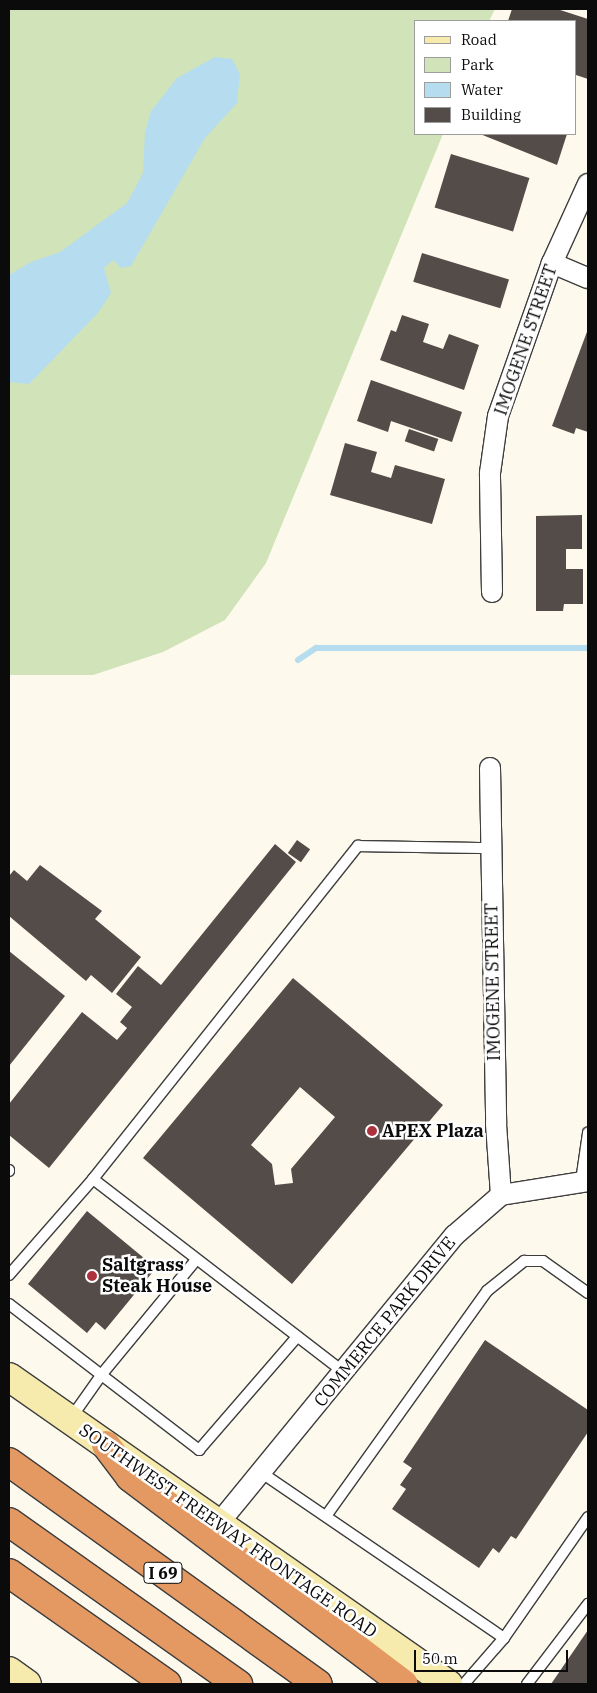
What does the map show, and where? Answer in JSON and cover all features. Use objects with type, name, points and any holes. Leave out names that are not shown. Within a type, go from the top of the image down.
[{"type":"highway","points":[[106,1445],[130,1477],[404,1684]]},
{"type":"highway","name":"I 69","points":[[9,1462],[318,1684]]},
{"type":"highway","points":[[9,1522],[238,1684]]},
{"type":"highway","points":[[9,1573],[167,1684]]},
{"type":"main road","name":"SOUTHWEST FREEWAY FRONTAGE ROAD","points":[[9,1377],[69,1421],[219,1523],[448,1684]]},
{"type":"main road","points":[[9,1671],[27,1684]]},
{"type":"street","name":"IMOGENE STREET","points":[[492,592],[490,473],[498,416],[552,263],[588,184]]},
{"type":"street","points":[[552,263],[588,278]]},
{"type":"street","name":"IMOGENE STREET","points":[[490,768],[501,1195]]},
{"type":"street","points":[[501,1195],[584,1181]]},
{"type":"street","name":"COMMERCE PARK DRIVE","points":[[219,1523],[345,1373],[455,1235],[501,1195]]},
{"type":"lane","points":[[9,1275],[93,1179],[358,846],[491,848]]},
{"type":"lane","points":[[584,1181],[588,1132]]},
{"type":"lane","points":[[93,1179],[297,1338],[345,1373]]},
{"type":"lane","points":[[69,1421],[102,1374],[196,1260]]},
{"type":"lane","points":[[326,1516],[487,1290],[524,1261],[542,1260],[588,1293]]},
{"type":"lane","points":[[9,1304],[199,1450],[297,1338]]},
{"type":"lane","points":[[262,1473],[504,1638]]},
{"type":"lane","points":[[464,1684],[504,1638],[588,1517]]},
{"type":"lane","points":[[527,1684],[588,1604]]},
{"type":"green space","points":[[9,9],[495,9],[490,20],[414,20],[414,135],[443,135],[266,563],[225,620],[163,652],[93,675],[9,675]]},
{"type":"water","points":[[215,57],[232,59],[240,74],[237,103],[205,138],[131,266],[121,268],[113,260],[104,268],[111,293],[98,313],[29,384],[9,382],[9,275],[31,262],[60,252],[127,203],[143,173],[145,132],[151,111],[177,78]]},
{"type":"building","points":[[512,9],[557,9],[588,19],[588,79],[577,75],[577,20],[508,20]]},
{"type":"building","points":[[482,135],[567,135],[557,165]]},
{"type":"building","points":[[451,154],[529,178],[513,232],[435,208]]},
{"type":"building","points":[[422,253],[509,280],[500,308],[413,282]]},
{"type":"building","points":[[402,315],[429,324],[423,342],[443,349],[449,334],[479,345],[464,390],[380,360],[391,330],[396,332]]},
{"type":"building","points":[[588,329],[588,432],[576,428],[574,434],[552,426]]},
{"type":"building","points":[[371,380],[462,412],[452,442],[391,421],[388,432],[357,421]]},
{"type":"building","points":[[409,429],[438,439],[434,451],[405,441]]},
{"type":"building","points":[[345,443],[377,452],[371,472],[391,478],[395,465],[445,479],[432,524],[330,495]]},
{"type":"building","points":[[582,515],[582,549],[566,549],[566,569],[583,569],[583,604],[564,604],[563,611],[536,611],[536,516]]},
{"type":"building","points":[[297,840],[310,849],[301,862],[288,853]]},
{"type":"building","points":[[275,844],[296,862],[49,1168],[9,1135],[9,1104],[82,1012],[117,1040],[127,1028],[120,1022],[132,1007],[116,994],[138,966],[161,985]]},
{"type":"building","points":[[40,865],[102,911],[95,919],[141,957],[112,993],[91,975],[86,981],[9,916],[9,876],[14,870],[27,881]]},
{"type":"building","points":[[9,951],[65,996],[9,1066]]},
{"type":"building","name":"APEX Plaza","points":[[293,978],[443,1105],[292,1284],[143,1158]],"holes":[[[300,1087],[335,1117],[291,1169],[293,1183],[275,1185],[272,1164],[251,1145]]]},
{"type":"building","name":"Saltgrass Steak House","points":[[87,1211],[156,1268],[105,1330],[96,1322],[87,1333],[28,1284]]},
{"type":"building","points":[[485,1340],[588,1410],[588,1432],[516,1539],[511,1536],[499,1553],[493,1548],[479,1568],[392,1509],[406,1489],[400,1485],[412,1468],[403,1462]]},
{"type":"building","points":[[588,1630],[588,1684],[551,1684]]},
{"type":"waterway","points":[[298,660],[316,648],[588,648]]},
{"type":"place","name":"APEX Plaza","points":[[372,1131]]},
{"type":"place","name":"Saltgrass Steak House","points":[[92,1276]]}]
